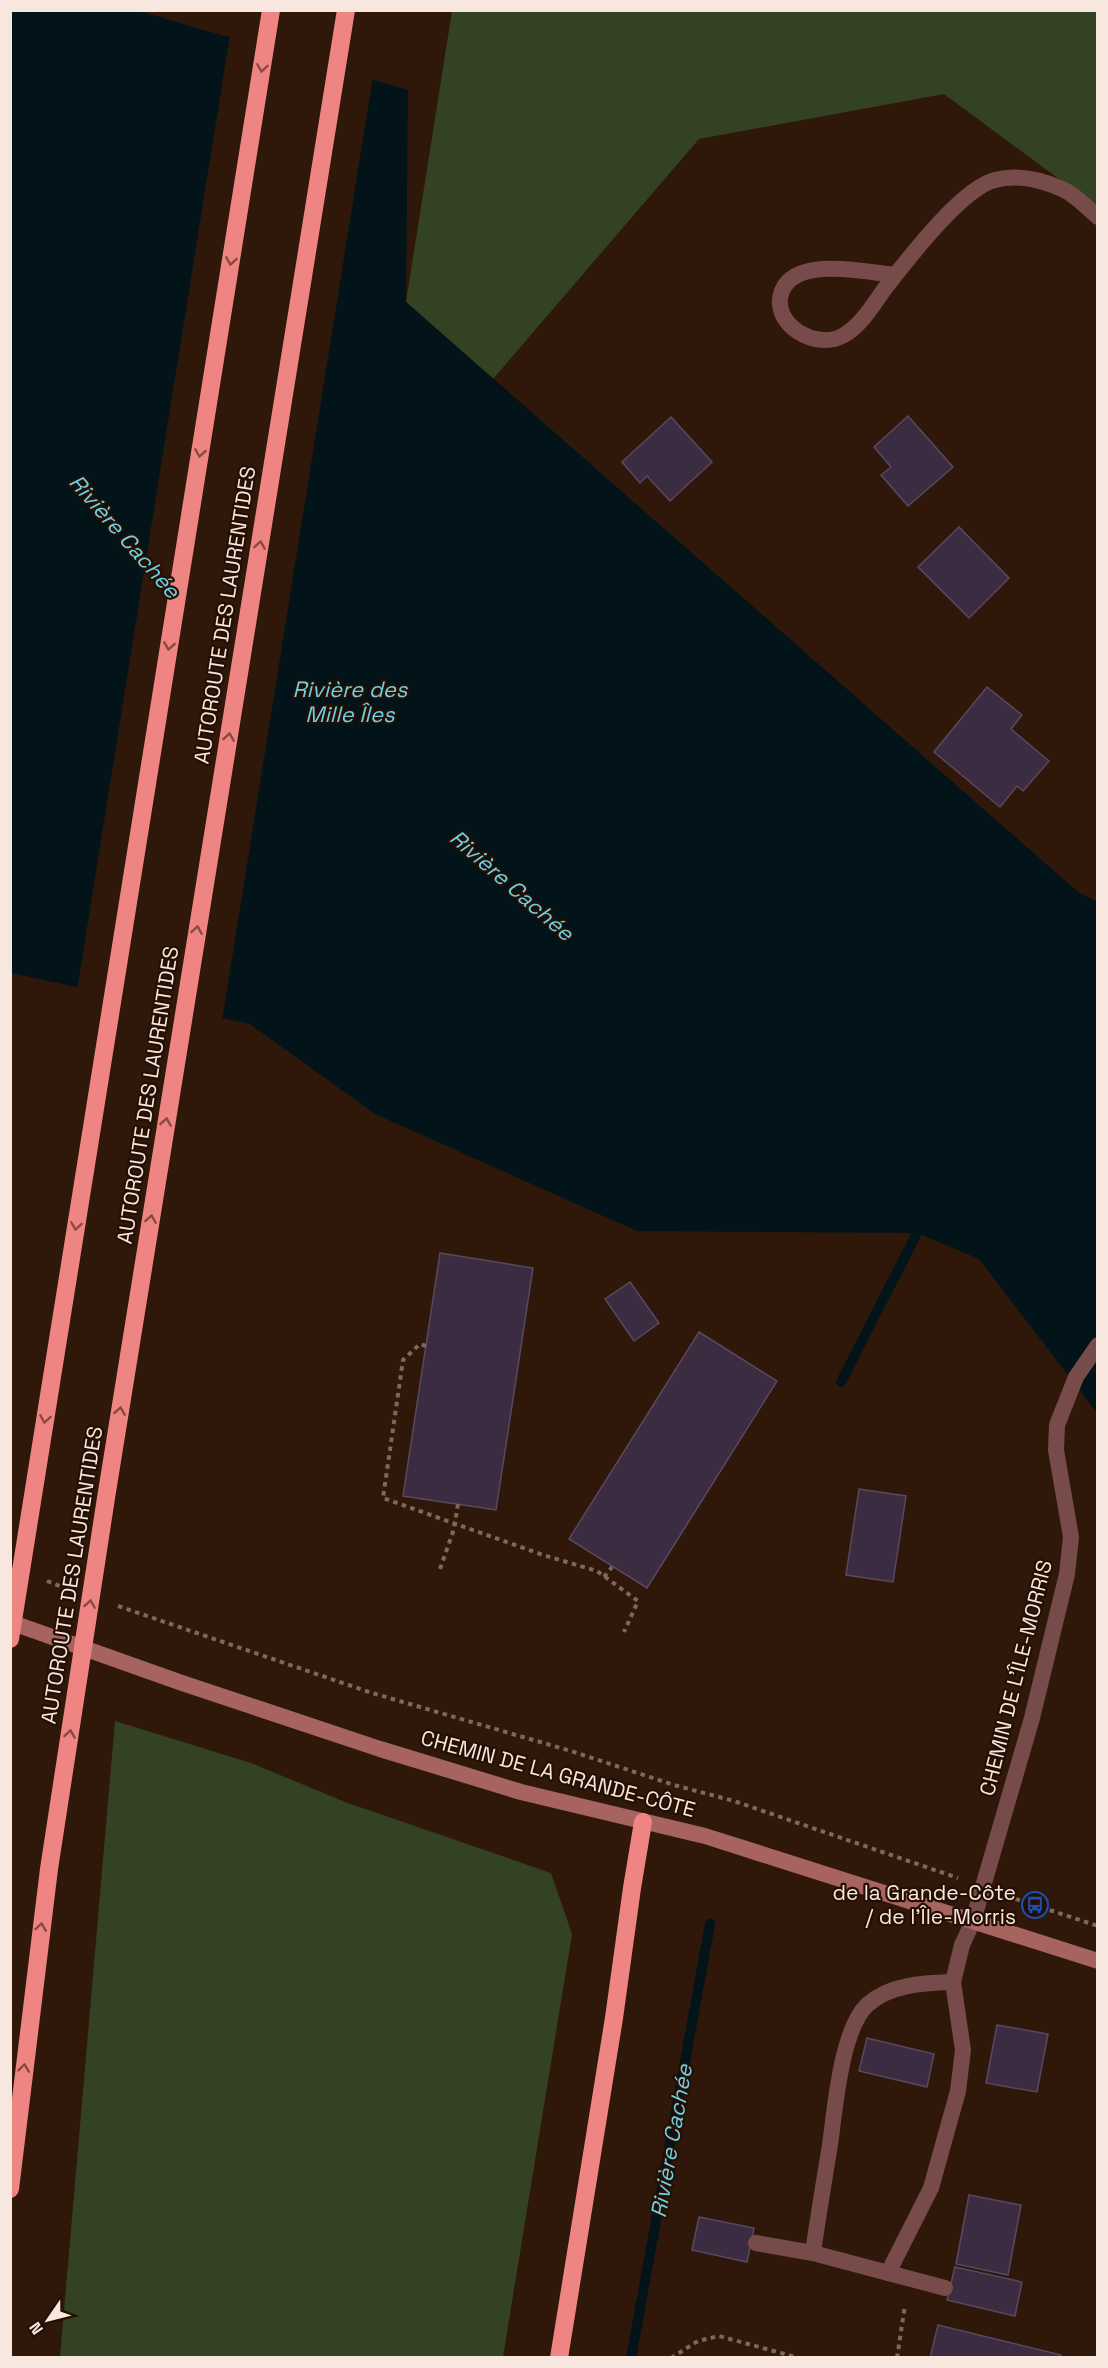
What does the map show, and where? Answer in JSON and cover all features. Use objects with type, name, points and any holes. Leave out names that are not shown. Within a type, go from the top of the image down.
[{"type":"highway","points":[[10,1639],[271,10]]},
{"type":"highway","name":"AUTOROUTE DES LAURENTIDES","points":[[10,2189],[49,1869],[157,1180],[346,10]]},
{"type":"highway","points":[[559,2358],[643,1822]]},
{"type":"main road","name":"CHEMIN DE LA GRANDE-CÔTE","points":[[10,1622],[182,1683],[454,1772],[521,1792],[705,1836],[1098,1961]]},
{"type":"street","points":[[896,275],[832,269],[803,271],[786,282],[780,294],[782,309],[788,322],[798,333],[812,339],[828,341],[843,336],[855,328],[896,275],[962,198],[994,180],[1028,178],[1064,189],[1098,217]]},
{"type":"street","name":"CHEMIN DE L'ÎLE-MORRIS","points":[[953,1982],[962,1945],[973,1921],[1032,1718],[1066,1582],[1071,1537],[1058,1467],[1056,1435],[1060,1413],[1077,1377],[1098,1346]]},
{"type":"street","points":[[813,2253],[840,2075],[856,2019],[878,1996],[922,1983],[953,1982],[963,2050],[958,2091],[931,2188],[888,2273]]},
{"type":"street","points":[[756,2243],[813,2253],[945,2289]]},
{"type":"path","points":[[426,1346],[420,1344],[403,1360],[383,1498],[555,1559],[597,1571],[638,1601],[624,1632]]},
{"type":"path","points":[[440,1569],[456,1524],[458,1504]]},
{"type":"path","points":[[604,1577],[612,1567]]},
{"type":"path","name":"CHEMIN DE LA GRANDE-CÔTE","points":[[192,1633],[372,1693],[571,1750],[674,1785],[734,1801],[948,1875]]},
{"type":"path","points":[[1017,1899],[1098,1926]]},
{"type":"path","points":[[897,2358],[910,2279]]},
{"type":"path","points":[[671,2358],[698,2341],[719,2336],[799,2358]]},
{"type":"green space","points":[[452,11],[1097,11],[1097,207],[944,94],[699,139],[493,379],[406,302]]},
{"type":"green space","points":[[115,1721],[251,1763],[345,1802],[551,1873],[572,1934],[503,2357],[60,2357]]},
{"type":"water","name":"Rivière des Mille Îles","points":[[11,11],[139,11],[408,90],[406,302],[1078,892],[1097,902],[1097,1413],[979,1259],[917,1233],[637,1231],[375,1114],[250,1024],[11,973]]},
{"type":"pier","points":[[230,35],[373,76],[222,1021],[77,990]]},
{"type":"building","points":[[908,416],[953,467],[908,506],[881,475],[891,467],[874,447]]},
{"type":"building","points":[[671,417],[712,462],[670,501],[647,476],[640,483],[622,462]]},
{"type":"building","points":[[959,527],[1009,578],[969,618],[918,567]]},
{"type":"building","points":[[987,687],[1022,715],[1011,729],[1049,761],[1023,791],[1017,786],[1000,807],[934,752]]},
{"type":"building","points":[[440,1253],[533,1268],[496,1510],[403,1496]]},
{"type":"building","points":[[630,1282],[659,1323],[634,1341],[605,1299]]},
{"type":"building","points":[[699,1332],[777,1381],[647,1588],[569,1539]]},
{"type":"building","points":[[859,1489],[906,1496],[893,1582],[846,1575]]},
{"type":"building","points":[[997,2025],[1048,2034],[1037,2092],[986,2083]]},
{"type":"building","points":[[867,2038],[934,2054],[927,2087],[859,2071]]},
{"type":"building","points":[[969,2195],[1021,2205],[1008,2275],[956,2264]]},
{"type":"building","points":[[699,2217],[754,2228],[747,2262],[692,2250]]},
{"type":"building","points":[[955,2267],[1022,2282],[1015,2316],[947,2300]]},
{"type":"building","points":[[938,2325],[1061,2355],[1060,2358],[930,2358]]},
{"type":"waterway","name":"Rivière Cachée","points":[[841,1382],[917,1233],[907,1225]]},
{"type":"waterway","name":"Rivière Cachée","points":[[631,2358],[710,1924]]},
{"type":"place","name":"de la Grande-Côte / de l'Île-Morris","points":[[1035,1905]]}]
